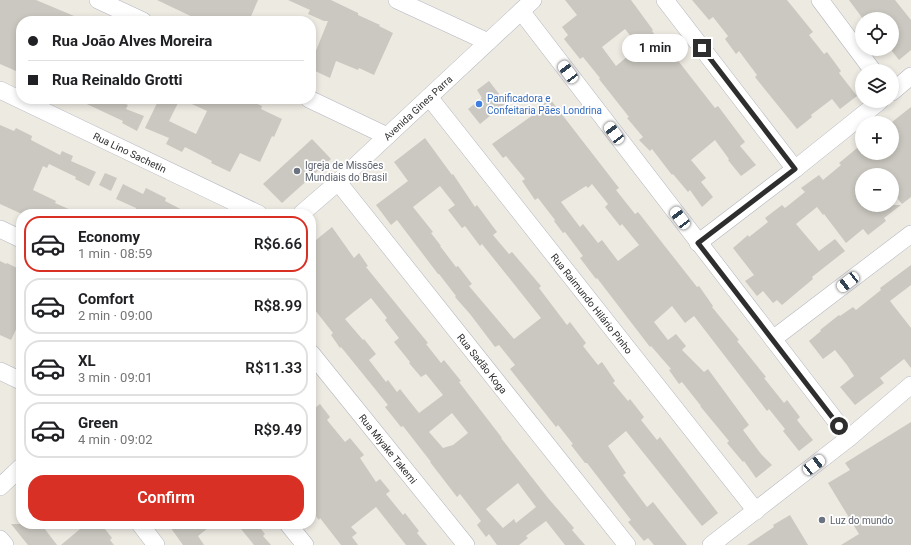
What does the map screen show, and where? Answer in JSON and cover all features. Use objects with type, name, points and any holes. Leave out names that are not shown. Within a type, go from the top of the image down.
[{"type":"street","points":[[98,0],[132,16]]},
{"type":"street","points":[[397,0],[488,42]]},
{"type":"street","points":[[665,0],[795,169]]},
{"type":"street","points":[[820,0],[868,64]]},
{"type":"street","points":[[527,5],[698,243],[849,438]]},
{"type":"street","name":"Avenida Gines Parra","points":[[307,209],[338,182],[527,5]]},
{"type":"street","points":[[899,86],[911,76]]},
{"type":"street","name":"Rua Lino Sachetin","points":[[0,90],[16,98]]},
{"type":"street","name":"Rua Raimundo Hilário Pinho","points":[[429,97],[756,511]]},
{"type":"street","points":[[316,102],[387,136]]},
{"type":"street","name":"Rua Lino Sachetin","points":[[29,104],[249,209]]},
{"type":"street","points":[[698,243],[795,169],[871,108]]},
{"type":"street","name":"Rua Sadão Koga","points":[[338,182],[627,545]]},
{"type":"street","points":[[0,229],[16,237]]},
{"type":"street","points":[[773,339],[911,234]]},
{"type":"street","name":"Rua Miyake Takemi","points":[[316,359],[466,545]]},
{"type":"street","points":[[0,371],[16,379]]},
{"type":"street","points":[[711,545],[849,438],[911,385]]},
{"type":"street","points":[[0,487],[16,472]]},
{"type":"street","points":[[144,529],[156,545]]},
{"type":"street","points":[[292,529],[305,545]]},
{"type":"street","points":[[0,539],[4,545]]},
{"type":"building","points":[[0,0],[36,0],[74,16],[16,16],[16,71],[0,64]]},
{"type":"building","points":[[157,0],[258,0],[251,16],[191,16]]},
{"type":"building","points":[[288,0],[331,0],[358,13],[358,15],[393,33],[374,75],[359,68],[358,70],[336,61],[330,78],[316,71],[316,51],[328,21],[324,21],[316,18],[316,16],[308,14],[310,10]]},
{"type":"building","points":[[565,0],[631,0],[670,55],[672,53],[715,108],[718,106],[745,142],[740,146],[756,165],[741,176],[715,140],[691,160],[706,178],[701,182],[713,197],[702,207],[690,190],[688,192],[673,174],[672,175],[652,149],[650,151],[639,140],[643,137],[627,118],[629,117],[583,57],[580,59],[564,39],[568,35],[562,27],[577,15]],"holes":[[[625,29],[639,47],[616,66],[602,47]]]},
{"type":"building","points":[[692,0],[787,0],[813,32],[809,35],[824,54],[827,52],[841,71],[839,73],[855,93],[855,98],[840,109],[832,99],[811,115],[812,117],[797,129],[755,77],[757,75],[739,51],[736,54],[725,39],[728,36],[713,17],[709,20]]},
{"type":"building","points":[[849,0],[895,0],[911,20],[911,50],[899,60],[896,56],[899,56],[899,12],[858,12]]},
{"type":"building","points":[[489,81],[506,103],[480,124],[468,109],[482,98],[477,90]]},
{"type":"building","points":[[550,99],[619,188],[616,190],[635,214],[638,212],[697,287],[699,286],[713,306],[712,307],[739,340],[737,341],[766,377],[764,378],[784,403],[787,400],[800,417],[797,420],[813,440],[799,451],[783,431],[785,429],[769,409],[767,411],[694,316],[685,323],[672,306],[654,322],[668,340],[676,334],[686,346],[682,350],[704,372],[708,369],[749,425],[743,430],[761,454],[772,465],[756,478],[744,461],[743,462],[727,443],[729,441],[682,382],[679,384],[669,370],[671,369],[651,346],[650,347],[597,278],[596,279],[580,258],[583,256],[565,232],[563,233],[538,198],[535,200],[522,181],[525,179],[506,156],[503,158],[492,144],[533,115],[532,113]],"holes":[[[592,184],[608,204],[605,207],[620,226],[622,224],[639,245],[618,261],[602,240],[598,243],[583,224],[580,227],[561,202],[586,186],[588,188]]]},
{"type":"building","points":[[87,104],[126,104],[128,105],[126,109],[144,116],[137,131],[122,123],[123,121]]},
{"type":"building","points":[[157,104],[178,104],[169,121],[196,134],[207,111],[192,104],[257,104],[262,106],[261,109],[282,119],[260,162],[240,153],[230,172],[211,163],[212,161],[185,147],[182,152],[166,144],[169,138],[145,128]]},
{"type":"building","points":[[911,107],[911,197],[902,204],[899,200],[899,168],[855,168],[855,212],[892,212],[884,218],[886,221],[868,235],[863,229],[846,243],[817,207],[796,224],[819,251],[835,239],[845,251],[812,277],[813,279],[782,305],[777,300],[773,303],[763,291],[757,296],[745,281],[754,275],[733,248],[748,235],[749,237],[768,222],[765,218],[782,205],[785,208],[805,192],[801,188],[819,175],[823,180],[841,165],[839,163],[855,150],[855,160],[899,160],[899,116]]},
{"type":"building","points":[[0,125],[14,131],[16,128],[32,136],[31,140],[60,155],[62,151],[73,156],[71,161],[96,172],[89,186],[75,179],[76,177],[49,164],[47,168],[43,166],[33,190],[69,209],[16,209],[16,211],[0,204]]},
{"type":"building","points":[[425,138],[452,175],[453,174],[475,207],[477,205],[497,232],[493,235],[509,254],[512,252],[541,286],[539,288],[567,325],[570,322],[586,343],[583,346],[598,365],[602,362],[615,381],[613,383],[628,401],[630,399],[644,417],[641,420],[657,440],[660,437],[718,513],[702,526],[626,431],[608,446],[626,473],[623,475],[647,507],[653,502],[687,545],[654,545],[648,538],[644,541],[628,522],[631,520],[587,463],[585,463],[571,445],[573,444],[558,425],[556,427],[510,369],[515,365],[499,345],[495,347],[397,220],[391,225],[376,205],[408,181],[394,162]],"holes":[[[440,186],[455,205],[448,210],[462,228],[465,226],[480,246],[482,244],[541,318],[514,339],[469,286],[472,284],[458,266],[456,267],[431,233],[433,232],[413,207]]]},
{"type":"building","name":"Igreja de Missões Mundiais do Brasil","points":[[312,139],[331,159],[282,203],[263,184]]},
{"type":"building","points":[[105,173],[117,178],[111,191],[99,185]]},
{"type":"building","points":[[123,184],[143,194],[146,188],[166,198],[165,201],[180,209],[136,209],[116,199]]},
{"type":"building","points":[[332,227],[354,258],[359,253],[368,266],[366,267],[428,343],[426,344],[441,363],[444,360],[461,381],[459,382],[501,438],[548,498],[574,528],[572,530],[585,545],[565,545],[546,521],[526,536],[528,538],[519,545],[497,545],[489,534],[486,537],[477,525],[481,521],[460,494],[457,497],[403,426],[401,427],[385,407],[388,405],[341,347],[340,348],[331,335],[333,333],[316,311],[316,240]],"holes":[[[371,298],[387,318],[385,320],[399,338],[394,342],[410,362],[409,363],[421,377],[426,374],[443,395],[419,413],[400,389],[397,392],[388,380],[386,382],[369,360],[376,354],[345,319]],[[452,413],[468,433],[453,445],[443,448],[429,432]],[[518,483],[536,507],[516,523],[514,519],[503,528],[486,509]]]},
{"type":"building","points":[[0,261],[16,268],[16,330],[11,340],[0,335]]},
{"type":"building","points":[[911,265],[911,285],[890,301],[911,328],[911,368],[904,359],[880,378],[884,383],[855,405],[840,387],[854,376],[847,365],[835,350],[823,359],[809,341],[839,315],[840,316],[853,307],[856,310],[881,290],[880,288]]},
{"type":"building","points":[[320,404],[330,417],[327,420],[345,442],[350,438],[364,455],[360,458],[376,482],[380,479],[390,491],[386,494],[403,515],[405,513],[419,531],[417,533],[427,545],[406,545],[376,507],[351,527],[357,533],[352,537],[358,545],[341,545],[320,518],[319,520],[316,516],[316,407]]},
{"type":"building","points":[[911,422],[911,545],[841,545],[859,534],[828,483],[850,470],[845,463]]},
{"type":"building","points":[[790,515],[808,545],[747,545],[774,527],[773,525]]},
{"type":"building","points":[[11,524],[16,524],[16,529],[45,529],[57,545],[28,545]]},
{"type":"building","points":[[80,529],[105,529],[112,538],[110,540],[114,545],[61,545]]},
{"type":"building","points":[[172,529],[207,529],[198,536],[204,545],[183,545]]},
{"type":"building","points":[[241,529],[261,529],[265,534],[263,536],[271,545],[254,545]]},
{"type":"place","name":"Panificadora e Confeitaria Pães Londrina","points":[[479,104]]},
{"type":"place","name":"Igreja de Missões Mundiais do Brasil","points":[[297,171]]},
{"type":"place","name":"Luz do mundo","points":[[822,520]]},
{"type":"route","points":[[702,48],[795,169],[698,243],[839,426]]}]
